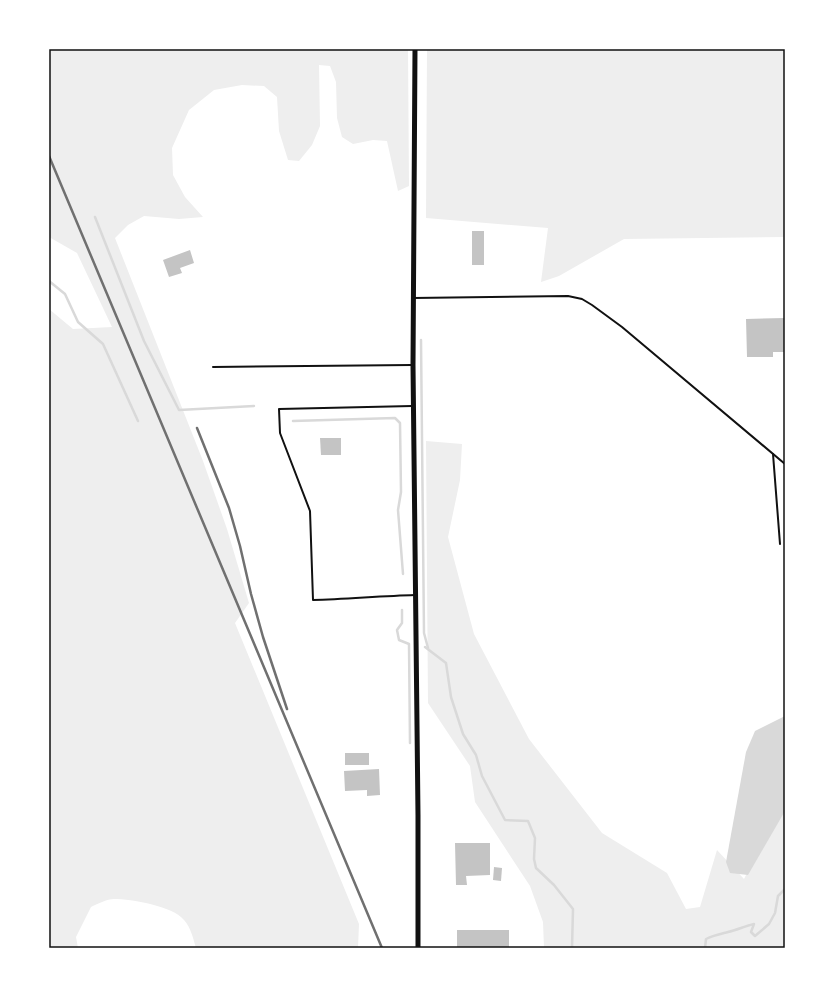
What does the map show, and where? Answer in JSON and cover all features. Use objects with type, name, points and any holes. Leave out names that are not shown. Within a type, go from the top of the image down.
[{"type":"street","points":[[414,49],[413,364],[418,948]]},
{"type":"lane","points":[[413,298],[568,296],[582,299],[622,328],[785,464]]},
{"type":"lane","points":[[213,367],[413,364]]},
{"type":"lane","points":[[414,406],[280,409],[280,433],[310,511],[313,600],[415,595]]},
{"type":"lane","points":[[773,454],[780,544]]},
{"type":"shaded area","points":[[49,49],[408,49],[409,186],[398,191],[387,141],[373,140],[353,144],[342,137],[337,118],[336,82],[330,66],[319,65],[320,126],[312,145],[299,161],[288,160],[279,131],[277,97],[264,86],[242,85],[214,90],[189,110],[172,148],[173,175],[185,197],[203,217],[179,219],[144,216],[128,225],[115,238],[203,461],[227,529],[249,603],[235,623],[359,924],[358,948],[196,948],[192,933],[179,915],[162,907],[151,904],[131,900],[111,899],[91,907],[76,937],[78,948],[49,948],[49,309],[73,329],[112,327],[77,253],[49,237]]},
{"type":"shaded area","points":[[427,49],[785,49],[785,237],[624,239],[559,276],[541,282],[548,228],[426,218]]},
{"type":"shaded area","points":[[426,441],[462,444],[460,480],[448,537],[474,634],[529,739],[602,833],[667,873],[686,909],[700,907],[717,850],[744,879],[780,808],[785,803],[785,948],[544,948],[543,922],[530,886],[475,802],[470,766],[428,703]]},
{"type":"shaded area","points":[[785,716],[785,811],[748,875],[730,873],[726,862],[746,752],[755,731]]},
{"type":"building","points":[[472,231],[484,231],[484,265],[472,265]]},
{"type":"building","points":[[190,250],[194,263],[180,268],[182,273],[169,277],[163,260]]},
{"type":"building","points":[[785,318],[785,352],[773,352],[773,357],[747,357],[746,319]]},
{"type":"building","points":[[320,438],[341,438],[341,455],[321,455]]},
{"type":"building","points":[[345,753],[369,753],[369,765],[345,765]]},
{"type":"building","points":[[379,769],[380,795],[367,796],[367,790],[345,791],[344,771]]},
{"type":"building","points":[[455,843],[490,843],[490,875],[466,876],[467,885],[456,885]]},
{"type":"building","points":[[494,867],[502,868],[501,881],[493,880]]},
{"type":"building","points":[[457,930],[509,930],[509,948],[457,948]]},
{"type":"waterway","points":[[95,217],[144,341],[179,410],[254,406]]},
{"type":"waterway","points":[[49,281],[65,294],[78,322],[103,344],[138,421]]},
{"type":"waterway","points":[[421,340],[424,633],[428,648]]},
{"type":"waterway","points":[[293,421],[395,418],[400,423],[401,492],[398,510],[403,574]]},
{"type":"waterway","points":[[402,610],[402,623],[397,630],[399,640],[409,644],[410,743]]},
{"type":"waterway","points":[[425,647],[446,663],[451,697],[463,734],[476,755],[482,776],[505,820],[528,821],[535,838],[534,859],[536,868],[554,885],[573,909],[572,948]]},
{"type":"waterway","points":[[705,948],[706,939],[754,924],[751,932],[755,936],[769,924],[775,913],[778,896],[785,889]]},
{"type":"railway","points":[[49,156],[382,948]]},
{"type":"railway","points":[[197,428],[229,508],[263,637],[287,709]]}]
